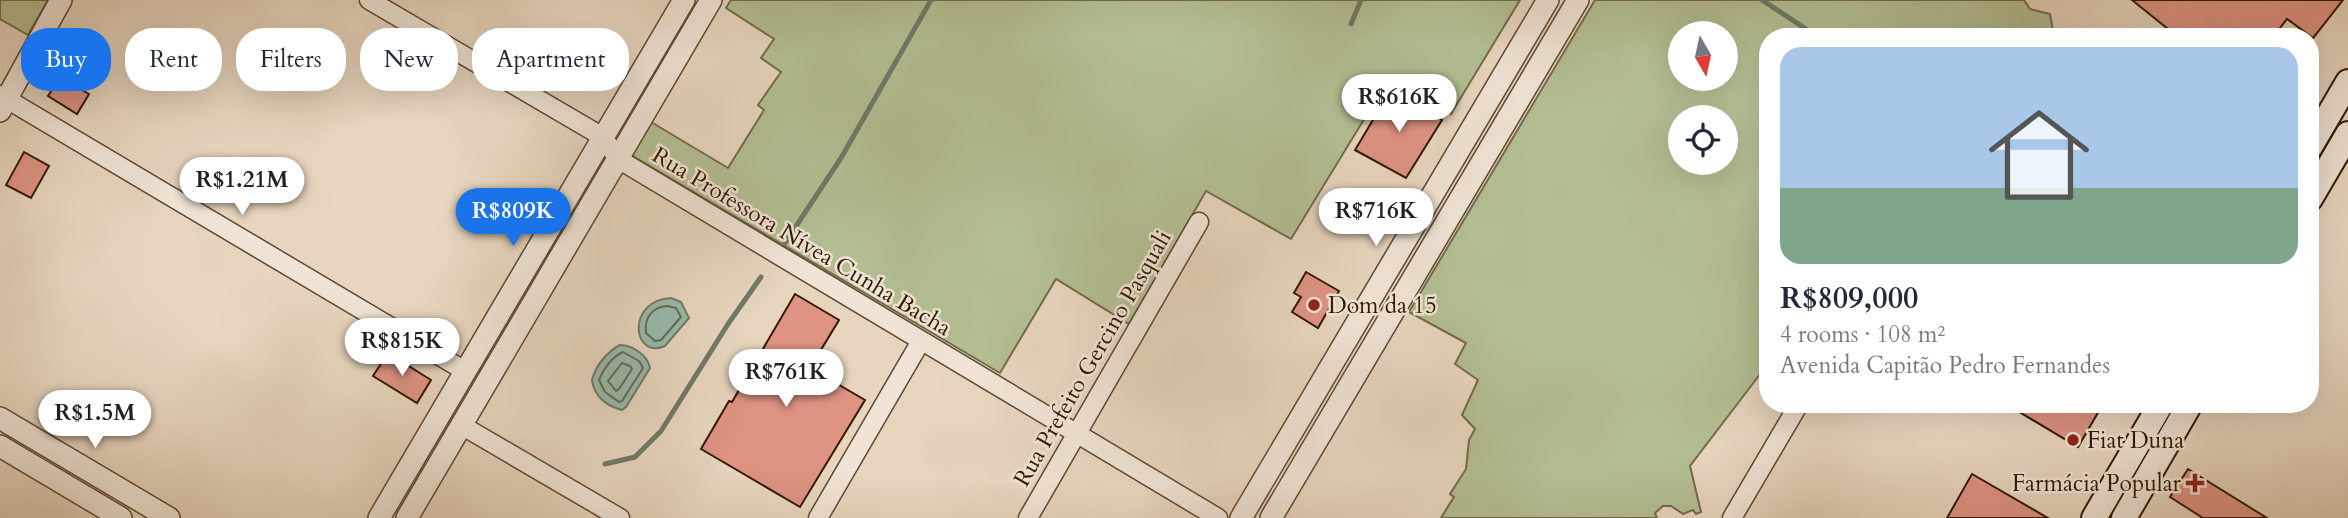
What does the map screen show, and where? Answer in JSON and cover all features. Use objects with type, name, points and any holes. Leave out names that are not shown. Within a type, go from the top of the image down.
[{"type":"main road","points":[[2319,132],[2348,82]]},
{"type":"main road","points":[[2319,184],[2348,134]]},
{"type":"main road","points":[[2095,518],[2156,413]]},
{"type":"main road","points":[[2124,518],[2185,413]]},
{"type":"street","points":[[61,0],[2,102],[465,371]]},
{"type":"street","name":"Rua Professora Nívea Cunha Bacha","points":[[369,0],[603,137],[618,159],[1218,518]]},
{"type":"street","points":[[379,518],[684,0]]},
{"type":"street","points":[[407,518],[711,0]]},
{"type":"street","points":[[1241,518],[1548,0]]},
{"type":"street","points":[[1271,518],[1577,0]]},
{"type":"street","name":"Rua Prefeito Gercino Pasquali","points":[[1028,518],[1199,222]]},
{"type":"street","points":[[818,518],[921,341]]},
{"type":"street","points":[[1732,518],[1794,413]]},
{"type":"street","points":[[0,418],[169,518]]},
{"type":"street","points":[[461,425],[621,518]]},
{"type":"street","points":[[0,446],[121,518]]},
{"type":"shaded area","points":[[0,0],[48,0],[32,28],[21,28],[21,31],[0,19]]},
{"type":"shaded area","points":[[731,0],[1520,0],[1451,114],[1388,80],[1291,239],[1206,191],[1129,324],[1056,279],[1000,373],[631,155],[651,122],[728,168],[764,110],[758,105],[781,72],[761,58],[774,39],[726,8]]},
{"type":"shaded area","points":[[1595,0],[2024,0],[2030,9],[2050,14],[2052,28],[1759,28],[1759,375],[1690,466],[1701,512],[1696,514],[1693,510],[1683,514],[1671,506],[1663,506],[1655,513],[1657,518],[1441,518],[1454,497],[1450,494],[1466,469],[1469,440],[1475,429],[1462,415],[1478,380],[1455,364],[1466,343],[1409,312]]},
{"type":"water","points":[[671,298],[681,302],[689,318],[665,346],[654,348],[646,345],[639,328],[646,308],[656,301]]},
{"type":"water","points":[[620,345],[639,352],[650,368],[622,410],[602,400],[595,391],[592,380],[603,360]]},
{"type":"building","points":[[2132,0],[2343,0],[2319,30],[2319,28],[2299,28],[2287,19],[2280,28],[2167,28]]},
{"type":"building","points":[[1392,88],[1442,120],[1406,178],[1355,150]]},
{"type":"building","points":[[51,91],[84,91],[89,94],[77,114],[48,96]]},
{"type":"building","points":[[24,152],[49,166],[31,198],[6,185]]},
{"type":"building","name":"Dom da 15","points":[[1306,272],[1339,291],[1318,328],[1292,312],[1301,297],[1294,293]]},
{"type":"building","points":[[795,294],[839,320],[810,368],[865,400],[800,507],[701,449],[729,401],[732,402]]},
{"type":"building","points":[[388,353],[431,380],[417,403],[373,376]]},
{"type":"building","points":[[2021,413],[2098,413],[2078,447]]},
{"type":"building","name":"Farmácia Popular","points":[[2188,469],[2267,518],[2203,518],[2170,497]]},
{"type":"building","points":[[1972,474],[2048,518],[1947,518]]},
{"type":"waterway","points":[[781,249],[841,158],[931,0]]},
{"type":"waterway","points":[[1351,24],[1361,0]]},
{"type":"waterway","points":[[1762,0],[1804,28]]},
{"type":"waterway","points":[[605,464],[635,457],[661,431],[761,277]]},
{"type":"place","name":"Dom da 15","points":[[1314,305]]},
{"type":"place","name":"Fiat Duna","points":[[2073,440]]},
{"type":"place","name":"Farmácia Popular","points":[[2195,483]]}]
